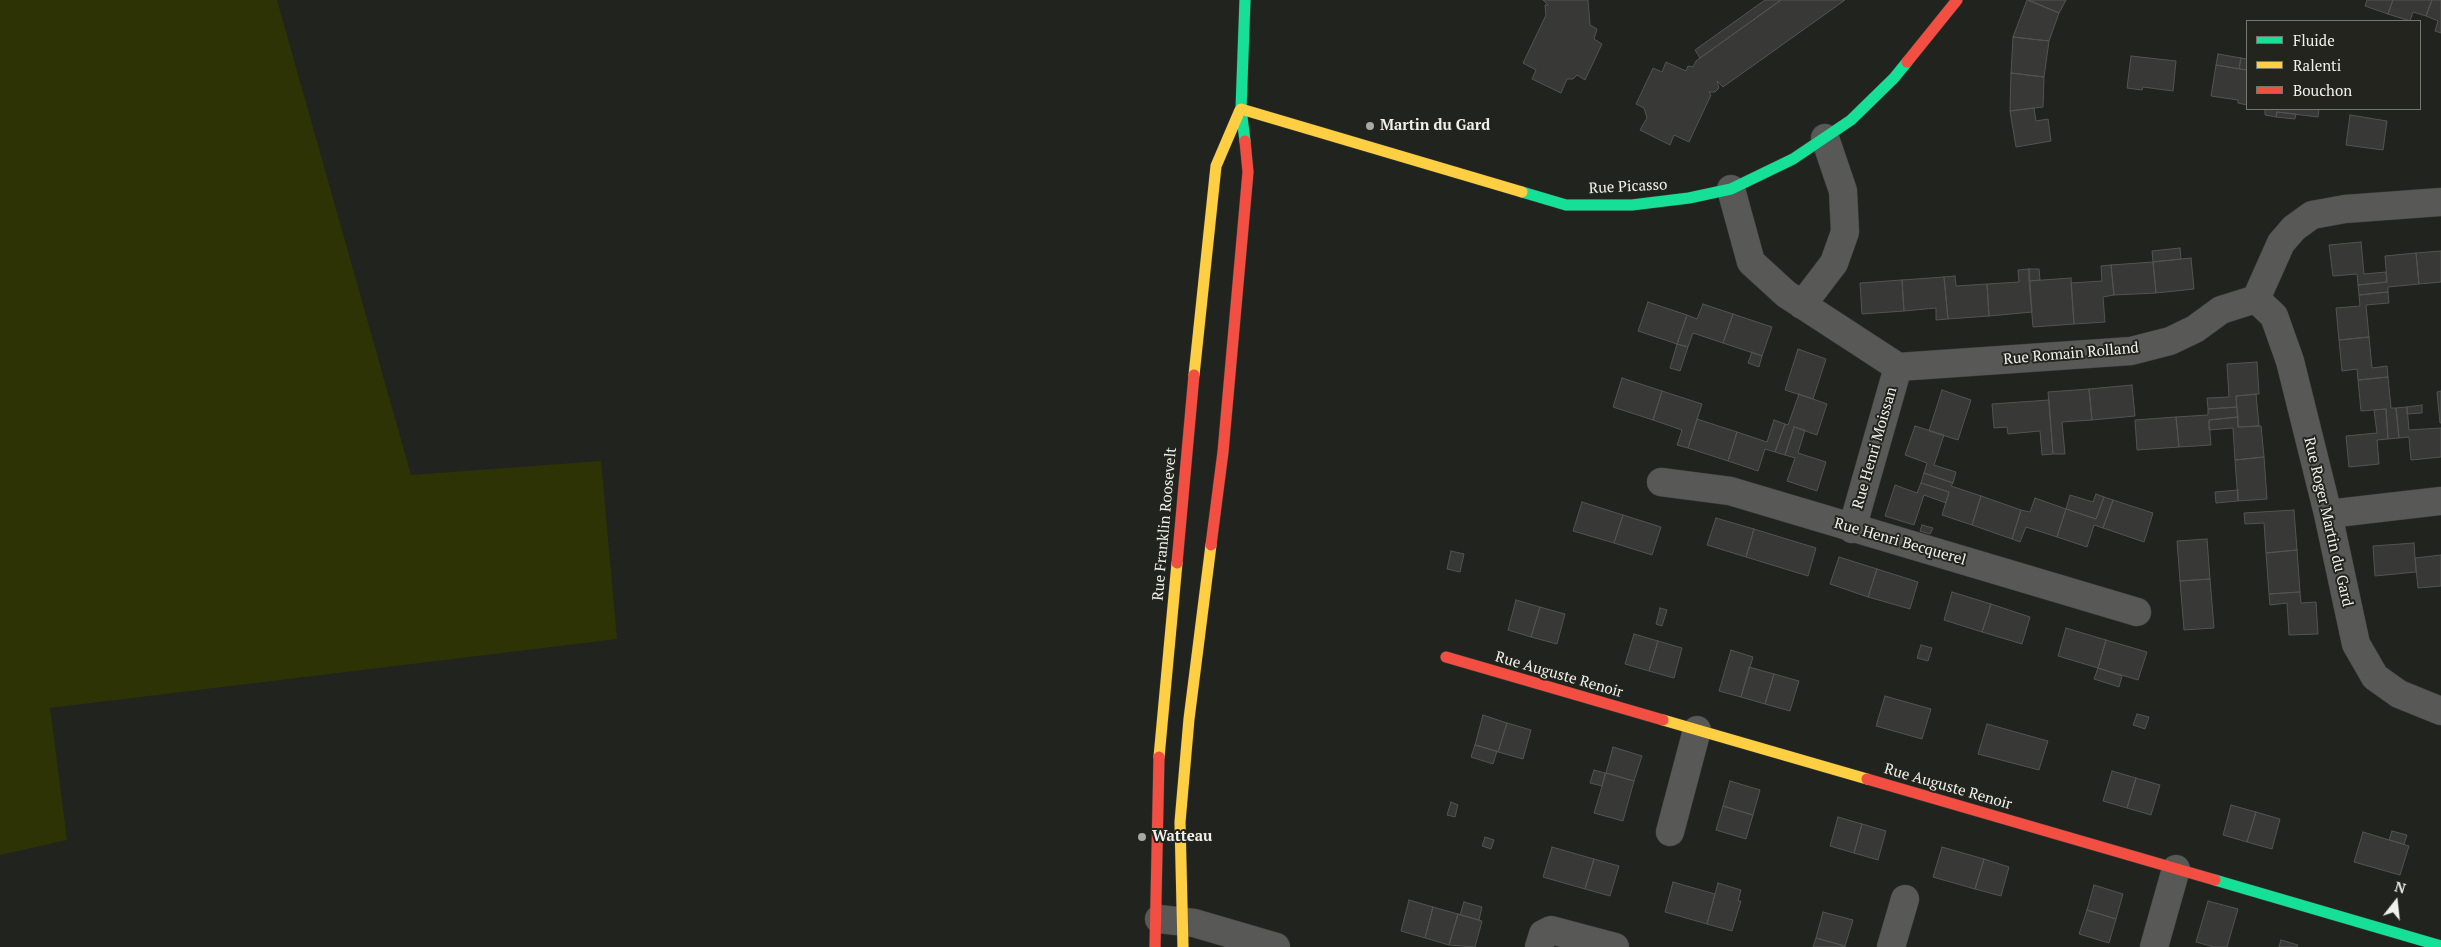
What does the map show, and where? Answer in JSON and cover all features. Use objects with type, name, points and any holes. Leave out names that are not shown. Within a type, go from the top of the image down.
[{"type":"street","name":"Rue Franklin Roosevelt","points":[[1155,947],[1173,929],[1185,766],[1223,452],[1248,172],[1241,109],[1245,0]]},
{"type":"street","name":"Rue Picasso","points":[[1241,109],[1566,204],[1632,204],[1689,198],[1731,189],[1793,159],[1851,120],[1894,78],[1957,0]]},
{"type":"street","name":"Rue Franklin Roosevelt","points":[[1173,929],[1157,774],[1206,251],[1216,166],[1241,109]]},
{"type":"street","points":[[1802,305],[1834,263],[1845,232],[1843,191],[1825,138]]},
{"type":"street","points":[[1731,189],[1751,262],[1786,294],[1898,367]]},
{"type":"street","points":[[2256,299],[2281,244],[2294,228],[2312,215],[2345,209],[2441,202]]},
{"type":"street","name":"Rue Romain Rolland","points":[[1898,367],[2131,351],[2170,341],[2195,329],[2221,310],[2256,299]]},
{"type":"street","name":"Rue Roger Martin du Gard","points":[[2256,299],[2274,316],[2281,334],[2328,514],[2356,644],[2374,677],[2399,694],[2441,711]]},
{"type":"street","name":"Rue Henri Moissan","points":[[1852,528],[1898,367]]},
{"type":"street","name":"Rue Henri Becquerel","points":[[1661,482],[1730,491],[2137,612]]},
{"type":"street","points":[[2328,514],[2441,501]]},
{"type":"street","name":"Rue Auguste Renoir","points":[[1446,657],[2441,946]]},
{"type":"street","points":[[1670,832],[1697,730]]},
{"type":"street","points":[[2154,947],[2176,870]]},
{"type":"street","points":[[1892,947],[1905,899]]},
{"type":"street","points":[[1173,929],[1276,947]]},
{"type":"street","points":[[1539,947],[1543,934],[1551,930],[1615,947]]},
{"type":"green space","points":[[0,0],[277,0],[411,475],[601,461],[617,639],[50,708],[67,840],[0,855]]},
{"type":"building","points":[[1543,0],[1588,0],[1590,25],[1597,29],[1594,39],[1602,44],[1585,80],[1577,75],[1573,79],[1567,79],[1561,93],[1532,79],[1536,70],[1523,63],[1546,15],[1545,5],[1548,5]]},
{"type":"building","points":[[1765,0],[1781,0],[1700,58],[1695,50]]},
{"type":"building","points":[[1781,0],[1845,0],[1723,87],[1717,81],[1719,88],[1715,92],[1709,92],[1711,95],[1689,142],[1674,135],[1670,145],[1640,130],[1647,118],[1644,108],[1636,104],[1653,68],[1662,72],[1666,62],[1686,71],[1688,66],[1693,67],[1696,61]]},
{"type":"building","points":[[2027,0],[2059,13],[2049,41],[2013,37]]},
{"type":"building","points":[[2029,0],[2066,0],[2059,13]]},
{"type":"building","points":[[2367,0],[2393,0],[2388,14],[2365,6]]},
{"type":"building","points":[[2393,0],[2432,0],[2426,16],[2413,12],[2410,20],[2407,20],[2388,14]]},
{"type":"building","points":[[2432,0],[2441,0],[2441,33],[2435,31],[2438,21],[2426,16]]},
{"type":"building","points":[[2013,37],[2049,41],[2044,77],[2011,73]]},
{"type":"building","points":[[2218,54],[2241,58],[2239,69],[2216,65]]},
{"type":"building","points":[[2131,56],[2176,61],[2173,91],[2143,87],[2142,90],[2127,88]]},
{"type":"building","points":[[2241,58],[2246,59],[2246,70],[2239,69]]},
{"type":"building","points":[[2216,65],[2246,70],[2246,105],[2238,103],[2238,100],[2211,96]]},
{"type":"building","points":[[2011,73],[2044,77],[2043,107],[2010,111]]},
{"type":"building","points":[[2034,108],[2036,121],[2048,119],[2051,141],[2016,147],[2010,111]]},
{"type":"building","points":[[2265,110],[2319,110],[2318,117],[2277,112],[2276,117],[2265,115]]},
{"type":"building","points":[[2277,112],[2296,114],[2295,119],[2276,117]]},
{"type":"building","points":[[2350,115],[2387,121],[2383,150],[2346,145]]},
{"type":"building","points":[[2361,242],[2364,274],[2386,272],[2387,282],[2358,285],[2357,274],[2333,276],[2329,245]]},
{"type":"building","points":[[2180,248],[2181,259],[2153,262],[2152,251]]},
{"type":"building","points":[[2441,251],[2441,282],[2419,284],[2416,253]]},
{"type":"building","points":[[2416,253],[2419,284],[2388,287],[2388,292],[2359,295],[2358,285],[2387,282],[2385,256]]},
{"type":"building","points":[[2191,258],[2194,289],[2156,293],[2153,262]]},
{"type":"building","points":[[2153,262],[2156,293],[2114,295],[2111,265]]},
{"type":"building","points":[[2111,265],[2114,295],[2103,297],[2105,322],[2074,324],[2071,283],[2102,281],[2101,266]]},
{"type":"building","points":[[2029,269],[2032,312],[1989,316],[1987,284],[2019,282],[2018,270]]},
{"type":"building","points":[[2029,269],[2039,269],[2040,280],[2029,281]]},
{"type":"building","points":[[1955,276],[1956,286],[1987,284],[1989,316],[1948,319],[1944,277]]},
{"type":"building","points":[[1944,277],[1948,319],[1936,320],[1936,308],[1904,311],[1902,280]]},
{"type":"building","points":[[2071,278],[2074,324],[2033,327],[2029,281]]},
{"type":"building","points":[[1902,280],[1904,311],[1862,314],[1860,283]]},
{"type":"building","points":[[2388,292],[2389,303],[2366,305],[2369,337],[2339,340],[2336,308],[2360,306],[2359,295]]},
{"type":"building","points":[[1648,302],[1687,315],[1677,344],[1638,331]]},
{"type":"building","points":[[1703,304],[1733,314],[1723,343],[1693,333],[1688,347],[1677,344],[1687,315],[1697,319]]},
{"type":"building","points":[[1733,314],[1772,327],[1762,356],[1723,343]]},
{"type":"building","points":[[2369,337],[2372,368],[2387,366],[2388,377],[2358,380],[2357,369],[2342,371],[2339,340]]},
{"type":"building","points":[[1677,344],[1688,347],[1680,371],[1670,368]]},
{"type":"building","points":[[1798,349],[1826,359],[1813,399],[1785,390]]},
{"type":"building","points":[[1752,352],[1762,356],[1759,367],[1748,363]]},
{"type":"building","points":[[2257,362],[2259,394],[2236,396],[2237,407],[2208,409],[2207,398],[2229,397],[2227,364]]},
{"type":"building","points":[[2388,377],[2391,408],[2396,408],[2399,438],[2388,439],[2386,409],[2361,411],[2358,380]]},
{"type":"building","points":[[1622,378],[1662,391],[1653,420],[1613,407]]},
{"type":"building","points":[[2132,385],[2135,416],[2092,420],[2089,389]]},
{"type":"building","points":[[2089,389],[2092,420],[2062,422],[2065,454],[2053,454],[2048,392]]},
{"type":"building","points":[[1942,390],[1971,400],[1958,440],[1929,431]]},
{"type":"building","points":[[1662,391],[1702,404],[1688,448],[1677,445],[1682,430],[1653,420]]},
{"type":"building","points":[[2441,391],[2441,423],[2440,423],[2437,392]]},
{"type":"building","points":[[1799,394],[1827,404],[1817,435],[1794,427],[1785,455],[1775,452],[1785,424],[1788,425]]},
{"type":"building","points":[[2256,394],[2259,426],[2238,427],[2236,396]]},
{"type":"building","points":[[2049,400],[2053,454],[2042,455],[2040,431],[2008,434],[2007,427],[1994,428],[1992,404]]},
{"type":"building","points":[[2422,405],[2422,413],[2407,414],[2407,407]]},
{"type":"building","points":[[2237,407],[2238,417],[2209,420],[2211,445],[2179,447],[2176,417],[2208,415],[2208,409]]},
{"type":"building","points":[[2407,407],[2409,430],[2441,428],[2441,457],[2411,460],[2409,437],[2399,438],[2396,408]]},
{"type":"building","points":[[2386,409],[2388,439],[2377,440],[2379,464],[2349,467],[2346,436],[2377,433],[2374,410]]},
{"type":"building","points":[[2176,417],[2179,447],[2137,450],[2135,420]]},
{"type":"building","points":[[2238,417],[2238,427],[2261,426],[2264,457],[2235,460],[2233,428],[2209,430],[2209,420]]},
{"type":"building","points":[[1697,419],[1737,432],[1728,461],[1688,448]]},
{"type":"building","points":[[1774,420],[1785,424],[1775,452],[1765,449],[1758,471],[1728,461],[1737,432],[1767,442]]},
{"type":"building","points":[[1915,426],[1944,435],[1934,465],[1956,472],[1953,483],[1924,473],[1927,463],[1905,455]]},
{"type":"building","points":[[1794,427],[1805,430],[1798,453],[1826,462],[1817,491],[1787,481],[1795,458],[1785,455]]},
{"type":"building","points":[[2264,457],[2267,499],[2238,501],[2235,460]]},
{"type":"building","points":[[1924,473],[1953,483],[1951,486],[1981,496],[1972,525],[1942,515],[1949,492],[1921,483]]},
{"type":"building","points":[[1921,483],[1949,492],[1946,503],[1924,495],[1914,525],[1885,516],[1895,485],[1917,493]]},
{"type":"building","points":[[2238,490],[2238,501],[2216,503],[2215,492]]},
{"type":"building","points":[[2096,494],[2104,497],[2096,519],[2066,509],[2070,495],[2093,502]]},
{"type":"building","points":[[1981,496],[2021,510],[2012,539],[1972,525]]},
{"type":"building","points":[[2104,497],[2113,500],[2103,528],[2094,525],[2087,547],[2057,537],[2066,509],[2096,519]]},
{"type":"building","points":[[2035,498],[2066,509],[2057,537],[2026,527],[2020,542],[2012,539],[2021,510],[2030,512]]},
{"type":"building","points":[[2113,500],[2153,513],[2144,542],[2103,528]]},
{"type":"building","points":[[1582,502],[1623,515],[1614,543],[1573,531]]},
{"type":"building","points":[[2294,510],[2297,550],[2266,553],[2264,523],[2245,524],[2244,513]]},
{"type":"building","points":[[1623,515],[1661,527],[1652,555],[1614,543]]},
{"type":"building","points":[[1716,518],[1754,529],[1746,557],[1707,545]]},
{"type":"building","points":[[1922,525],[1933,528],[1930,534],[1920,531]]},
{"type":"building","points":[[1754,529],[1816,548],[1808,576],[1746,557]]},
{"type":"building","points":[[2207,539],[2210,579],[2180,581],[2177,541]]},
{"type":"building","points":[[2414,543],[2416,572],[2375,576],[2373,546]]},
{"type":"building","points":[[2297,550],[2300,592],[2269,594],[2266,553]]},
{"type":"building","points":[[1451,551],[1464,554],[1460,572],[1447,569]]},
{"type":"building","points":[[2441,555],[2441,586],[2418,588],[2415,558]]},
{"type":"building","points":[[1839,557],[1877,569],[1868,597],[1830,584]]},
{"type":"building","points":[[1877,569],[1918,582],[1910,609],[1868,597]]},
{"type":"building","points":[[2210,579],[2214,628],[2184,630],[2180,581]]},
{"type":"building","points":[[1952,592],[1991,604],[1982,632],[1944,620]]},
{"type":"building","points":[[2300,592],[2301,603],[2316,602],[2318,634],[2289,635],[2287,603],[2270,605],[2269,594]]},
{"type":"building","points":[[1516,600],[1540,607],[1531,637],[1508,630]]},
{"type":"building","points":[[1991,604],[2030,617],[2022,644],[1982,632]]},
{"type":"building","points":[[1540,607],[1565,614],[1557,644],[1531,637]]},
{"type":"building","points":[[1660,608],[1667,610],[1662,626],[1656,624]]},
{"type":"building","points":[[2066,628],[2106,640],[2098,668],[2058,656]]},
{"type":"building","points":[[1634,634],[1658,641],[1649,671],[1625,664]]},
{"type":"building","points":[[2106,640],[2147,652],[2138,680],[2098,668]]},
{"type":"building","points":[[1658,641],[1682,648],[1674,678],[1649,671]]},
{"type":"building","points":[[1921,645],[1932,648],[1928,661],[1917,658]]},
{"type":"building","points":[[1731,650],[1753,657],[1741,697],[1719,691]]},
{"type":"building","points":[[1749,667],[1774,674],[1765,704],[1741,697]]},
{"type":"building","points":[[2098,668],[2122,676],[2119,687],[2094,679]]},
{"type":"building","points":[[1774,674],[1799,681],[1790,711],[1765,704]]},
{"type":"building","points":[[1885,696],[1931,709],[1922,739],[1876,726]]},
{"type":"building","points":[[2137,714],[2149,717],[2145,729],[2133,725]]},
{"type":"building","points":[[1483,715],[1507,723],[1498,752],[1475,745]]},
{"type":"building","points":[[1507,723],[1531,730],[1523,759],[1498,752]]},
{"type":"building","points":[[1987,724],[2048,741],[2039,770],[1978,754]]},
{"type":"building","points":[[1475,745],[1497,751],[1493,764],[1471,757]]},
{"type":"building","points":[[1613,747],[1642,756],[1634,781],[1606,773]]},
{"type":"building","points":[[1594,770],[1605,773],[1602,786],[1590,783]]},
{"type":"building","points":[[2112,771],[2136,778],[2127,808],[2103,801]]},
{"type":"building","points":[[1606,773],[1634,781],[1623,821],[1594,813]]},
{"type":"building","points":[[2136,778],[2160,785],[2151,815],[2127,808]]},
{"type":"building","points":[[1730,781],[1760,790],[1753,815],[1723,806]]},
{"type":"building","points":[[1451,802],[1458,805],[1455,817],[1447,815]]},
{"type":"building","points":[[2231,805],[2256,812],[2247,842],[2223,835]]},
{"type":"building","points":[[1723,806],[1753,815],[1746,839],[1716,830]]},
{"type":"building","points":[[2256,812],[2280,819],[2272,849],[2247,842]]},
{"type":"building","points":[[1838,817],[1862,824],[1854,853],[1830,846]]},
{"type":"building","points":[[1862,824],[1886,831],[1878,860],[1854,853]]},
{"type":"building","points":[[2392,831],[2407,835],[2404,844],[2389,840]]},
{"type":"building","points":[[2363,832],[2409,846],[2400,875],[2354,862]]},
{"type":"building","points":[[1485,837],[1494,840],[1491,849],[1482,846]]},
{"type":"building","points":[[1552,847],[1594,859],[1585,889],[1543,877]]},
{"type":"building","points":[[1942,847],[1984,859],[1975,889],[1933,877]]},
{"type":"building","points":[[1594,859],[1619,866],[1610,896],[1585,889]]},
{"type":"building","points":[[1984,859],[2009,867],[2001,896],[1975,889]]},
{"type":"building","points":[[1673,882],[1715,894],[1707,924],[1665,912]]},
{"type":"building","points":[[1718,883],[1741,890],[1738,901],[1741,901],[1732,931],[1707,924]]},
{"type":"building","points":[[2094,885],[2123,894],[2116,919],[2087,910]]},
{"type":"building","points":[[1409,900],[1433,907],[1425,938],[1401,931]]},
{"type":"building","points":[[2208,901],[2238,909],[2227,947],[2214,947],[2196,942]]},
{"type":"building","points":[[1464,902],[1482,907],[1479,920],[1460,915]]},
{"type":"building","points":[[1433,907],[1458,914],[1449,945],[1425,938]]},
{"type":"building","points":[[2087,910],[2116,919],[2109,943],[2079,934]]},
{"type":"building","points":[[1823,912],[1853,920],[1845,946],[1816,938]]},
{"type":"building","points":[[1458,914],[1482,921],[1475,947],[1449,945]]},
{"type":"building","points":[[1816,938],[1845,946],[1845,947],[1813,947]]},
{"type":"building","points":[[2281,940],[2298,945],[2297,947],[2279,947]]},
{"type":"traffic: fast","points":[[1245,0],[1241,109],[1245,141]]},
{"type":"traffic: fast","points":[[1522,192],[1566,205],[1632,205],[1689,198],[1731,189],[1793,159],[1851,120],[1894,78],[1907,62]]},
{"type":"traffic: fast","points":[[2215,880],[2441,946]]},
{"type":"traffic: slow","points":[[1241,109],[1522,192]]},
{"type":"traffic: slow","points":[[1194,375],[1216,166],[1240,110]]},
{"type":"traffic: slow","points":[[1183,947],[1180,822],[1189,719],[1211,545]]},
{"type":"traffic: slow","points":[[1159,757],[1177,563]]},
{"type":"traffic: slow","points":[[1663,720],[1867,779]]},
{"type":"traffic: jam","points":[[1907,62],[1957,0]]},
{"type":"traffic: jam","points":[[1211,545],[1223,452],[1248,172],[1245,141]]},
{"type":"traffic: jam","points":[[1177,563],[1194,375]]},
{"type":"traffic: jam","points":[[1446,657],[1663,720]]},
{"type":"traffic: jam","points":[[1155,947],[1159,757]]},
{"type":"traffic: jam","points":[[1867,779],[2215,880]]},
{"type":"place","name":"Martin du Gard","points":[[1370,126]]},
{"type":"place","name":"Watteau","points":[[1142,837]]}]
